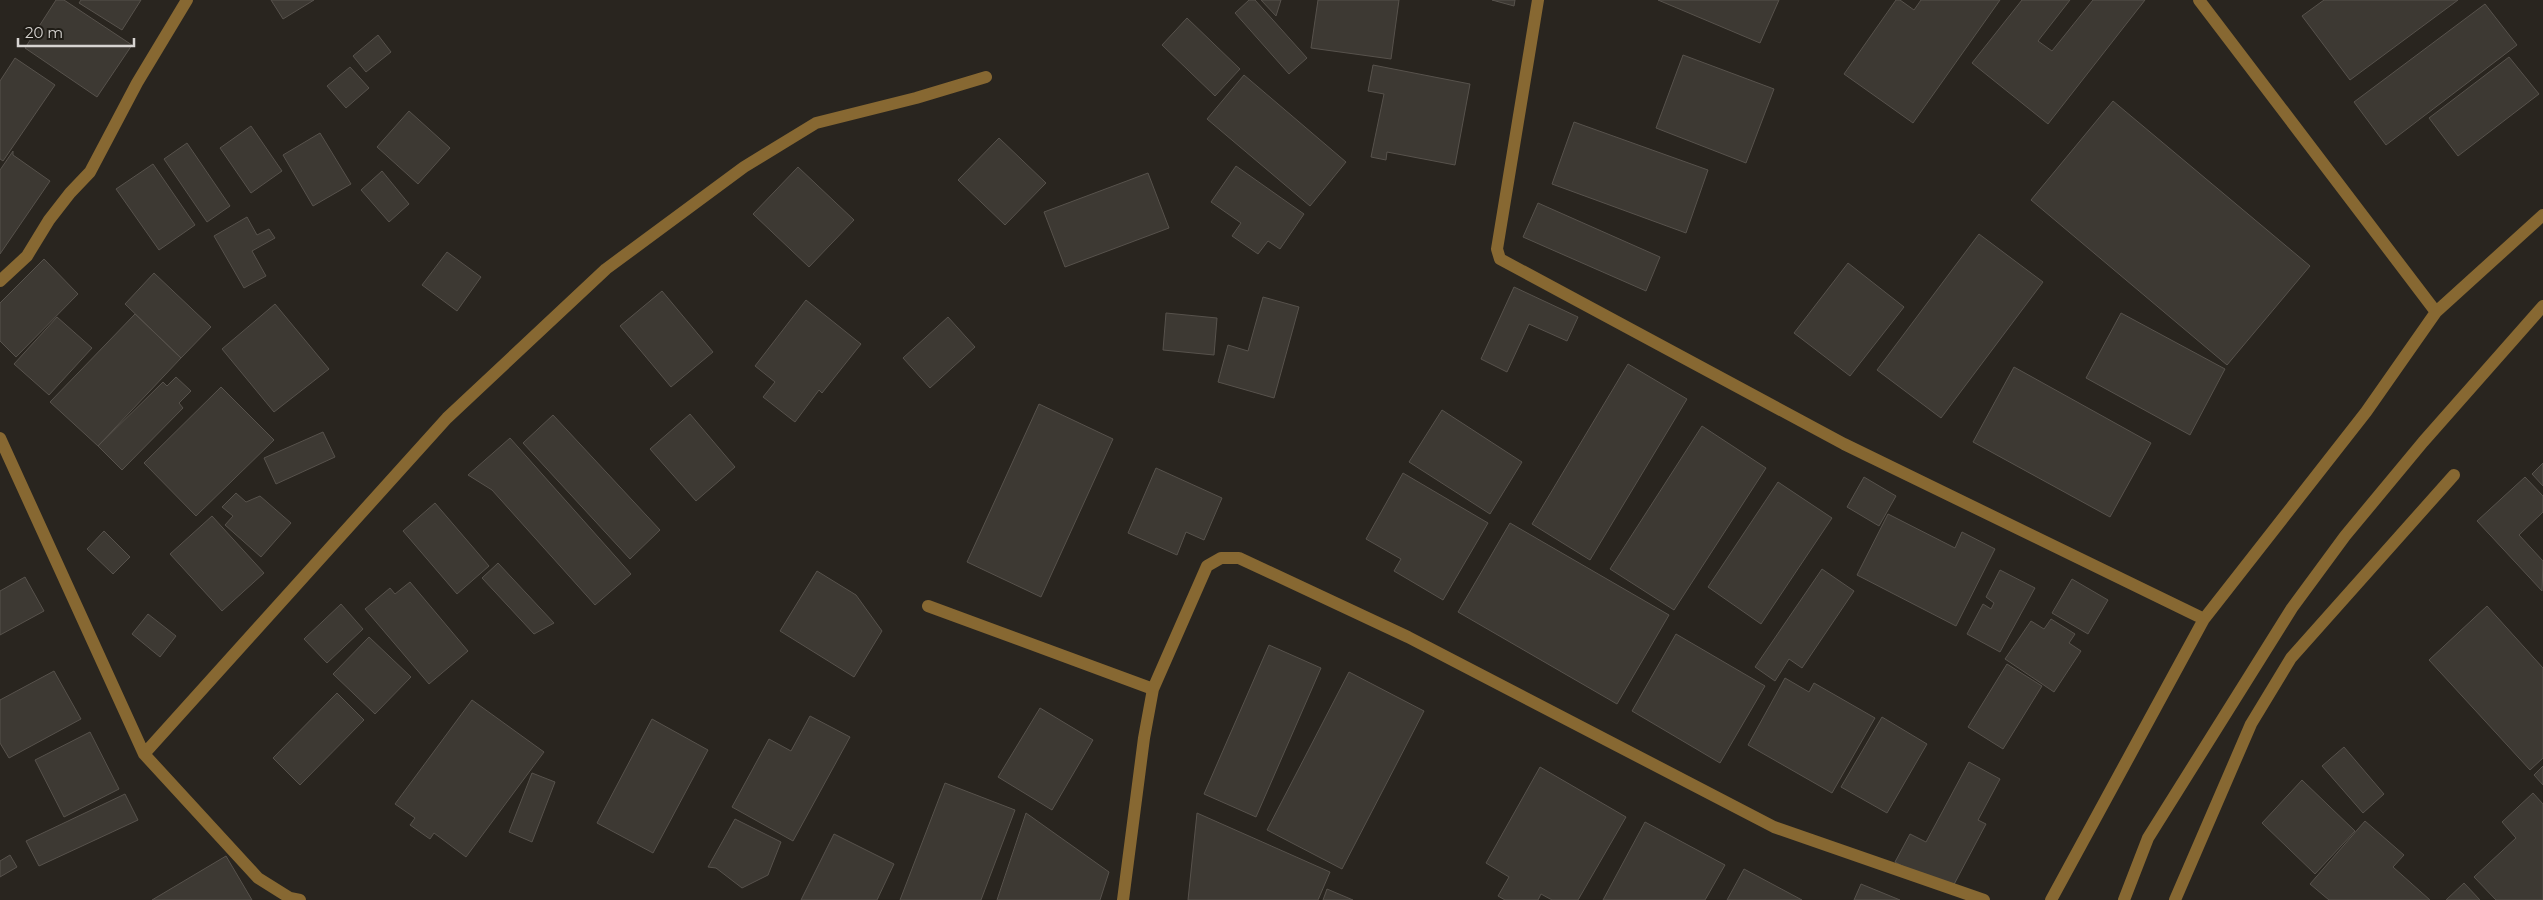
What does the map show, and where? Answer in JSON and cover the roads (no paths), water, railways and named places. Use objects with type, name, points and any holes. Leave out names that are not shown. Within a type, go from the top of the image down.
[{"type":"street","points":[[0,281],[27,256],[48,220],[90,172],[137,83],[187,0]]},
{"type":"street","points":[[1538,0],[1496,249],[1500,259],[1844,444],[2204,619]]},
{"type":"street","points":[[2198,0],[2436,312]]},
{"type":"street","points":[[144,754],[447,418],[606,270],[744,167],[816,123],[916,98],[986,77]]},
{"type":"street","points":[[2051,900],[2204,619],[2366,412],[2436,312],[2543,215]]},
{"type":"street","points":[[2124,900],[2148,838],[2292,608],[2346,536],[2422,442],[2543,306]]},
{"type":"street","points":[[0,438],[144,754],[258,878],[290,898],[300,900]]},
{"type":"street","points":[[2175,900],[2252,724],[2291,658],[2454,476]]},
{"type":"street","points":[[1123,900],[1152,689],[1207,566],[1221,558],[1239,558],[1408,637],[1774,827],[1984,900]]},
{"type":"street","points":[[928,606],[1152,689]]}]
